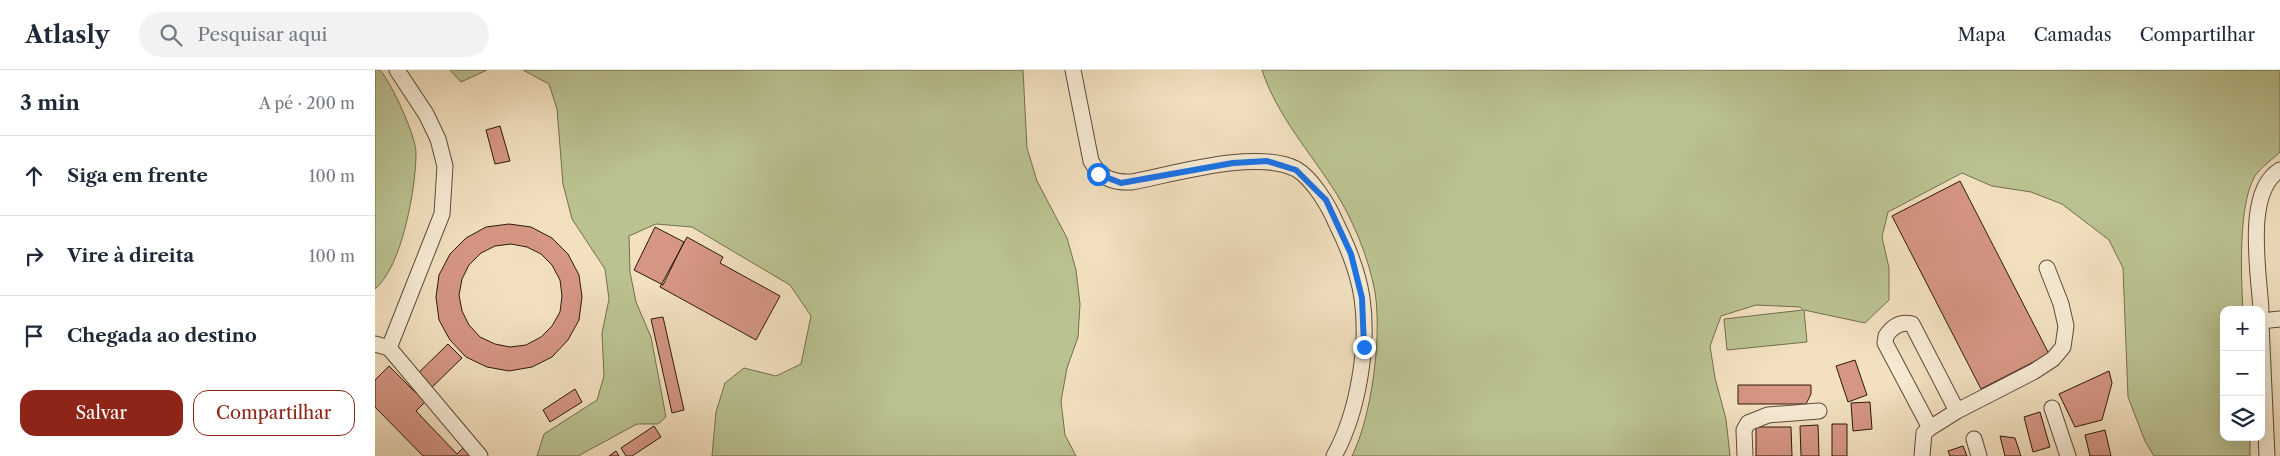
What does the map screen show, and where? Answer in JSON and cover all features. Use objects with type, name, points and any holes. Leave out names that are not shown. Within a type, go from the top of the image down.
[{"type":"street","points":[[397,70],[425,114],[438,139],[445,174],[442,214],[382,346],[480,456]]},
{"type":"street","points":[[1073,70],[1091,161],[1098,174],[1105,178],[1121,183],[1132,182],[1233,163],[1267,161],[1296,170],[1326,200],[1351,254],[1362,298],[1364,347],[1354,402],[1334,456]]},
{"type":"street","points":[[2261,306],[2256,213],[2263,189],[2273,174],[2280,170]]},
{"type":"street","points":[[1922,456],[1924,434],[1930,428],[1957,410],[2033,372],[2053,359],[2063,347],[2066,326],[2061,304],[2047,268]]},
{"type":"street","points":[[2265,321],[2280,319]]},
{"type":"street","points":[[1930,428],[1885,343],[1886,336],[1897,325],[1904,322],[1912,324],[1957,410]]},
{"type":"street","points":[[2262,351],[2267,456]]},
{"type":"street","points":[[2052,408],[2068,456]]},
{"type":"street","points":[[1745,456],[1744,430],[1748,423],[1769,415],[1819,411]]},
{"type":"street","points":[[1974,439],[1979,456]]},
{"type":"green space","points":[[375,70],[380,70],[397,98],[408,123],[416,153],[410,206],[400,246],[385,278],[375,289]]},
{"type":"green space","points":[[450,70],[487,70],[461,82]]},
{"type":"green space","points":[[523,70],[1023,70],[1027,148],[1037,181],[1067,238],[1076,270],[1080,304],[1078,337],[1067,368],[1061,401],[1065,435],[1076,456],[712,456],[716,412],[725,383],[744,368],[776,376],[801,364],[811,316],[790,285],[692,227],[656,224],[629,236],[630,272],[636,302],[651,337],[666,417],[658,424],[637,424],[578,456],[537,456],[544,434],[597,400],[604,376],[602,333],[609,299],[605,269],[572,219],[563,184],[557,109],[549,84]]},
{"type":"green space","points":[[1262,70],[2280,70],[2280,152],[2255,176],[2250,188],[2243,222],[2243,306],[2220,306],[2220,441],[2250,441],[2250,456],[2154,456],[2145,441],[2128,397],[2123,268],[2109,240],[2062,204],[2031,192],[1992,186],[1962,173],[1888,212],[1882,237],[1889,268],[1889,300],[1865,323],[1804,310],[1807,342],[1727,350],[1724,319],[1803,310],[1800,307],[1756,305],[1721,316],[1710,346],[1715,378],[1726,419],[1730,456],[1352,456],[1365,420],[1374,376],[1377,331],[1375,292],[1365,254],[1349,216],[1336,193],[1285,119],[1268,87]]},
{"type":"building","points":[[500,126],[510,161],[495,164],[486,130]]},
{"type":"building","points":[[1960,181],[2049,354],[1981,389],[1892,216]]},
{"type":"building","points":[[509,224],[531,227],[552,238],[568,254],[579,275],[582,297],[579,320],[568,340],[552,357],[532,367],[509,371],[487,367],[466,357],[450,340],[439,320],[436,297],[439,275],[450,254],[466,238],[486,227]],"holes":[[[511,244],[527,247],[541,254],[552,265],[560,280],[562,296],[560,312],[552,326],[541,337],[526,345],[510,347],[495,344],[480,337],[469,325],[462,311],[459,295],[462,279],[469,265],[481,253],[495,246]]]},
{"type":"building","points":[[655,227],[684,242],[663,285],[634,270]]},
{"type":"building","points":[[687,237],[723,257],[720,263],[780,296],[756,340],[660,287]]},
{"type":"building","points":[[663,317],[684,410],[672,413],[651,319]]},
{"type":"building","points":[[448,344],[462,358],[422,397],[409,382]]},
{"type":"building","points":[[1855,360],[1867,395],[1848,402],[1836,366]]},
{"type":"building","points":[[389,366],[425,402],[416,411],[457,454],[463,448],[470,456],[423,456],[375,407],[375,380]]},
{"type":"building","points":[[2109,371],[2112,383],[2102,420],[2075,427],[2059,394]]},
{"type":"building","points":[[1738,385],[1811,385],[1811,394],[1806,404],[1738,404]]},
{"type":"building","points":[[575,389],[582,402],[550,422],[543,410]]},
{"type":"building","points":[[1870,402],[1872,429],[1853,431],[1851,403]]},
{"type":"building","points":[[2040,412],[2050,447],[2033,452],[2024,417]]},
{"type":"building","points":[[1832,424],[1847,424],[1847,456],[1832,456]]},
{"type":"building","points":[[1818,425],[1819,456],[1801,456],[1800,426]]},
{"type":"building","points":[[654,426],[661,437],[632,456],[626,456],[621,448]]},
{"type":"building","points":[[1756,427],[1791,427],[1792,456],[1756,456]]},
{"type":"building","points":[[2105,430],[2111,456],[2090,456],[2085,435]]},
{"type":"building","points":[[2000,436],[2015,438],[2021,456],[2005,456]]},
{"type":"building","points":[[1963,446],[1967,456],[1950,456],[1948,451]]},
{"type":"building","points":[[616,451],[619,456],[609,456]]},
{"type":"route","points":[[1098,174],[1121,183],[1233,163],[1267,161],[1296,170],[1326,200],[1351,254],[1362,298],[1364,347]]}]
